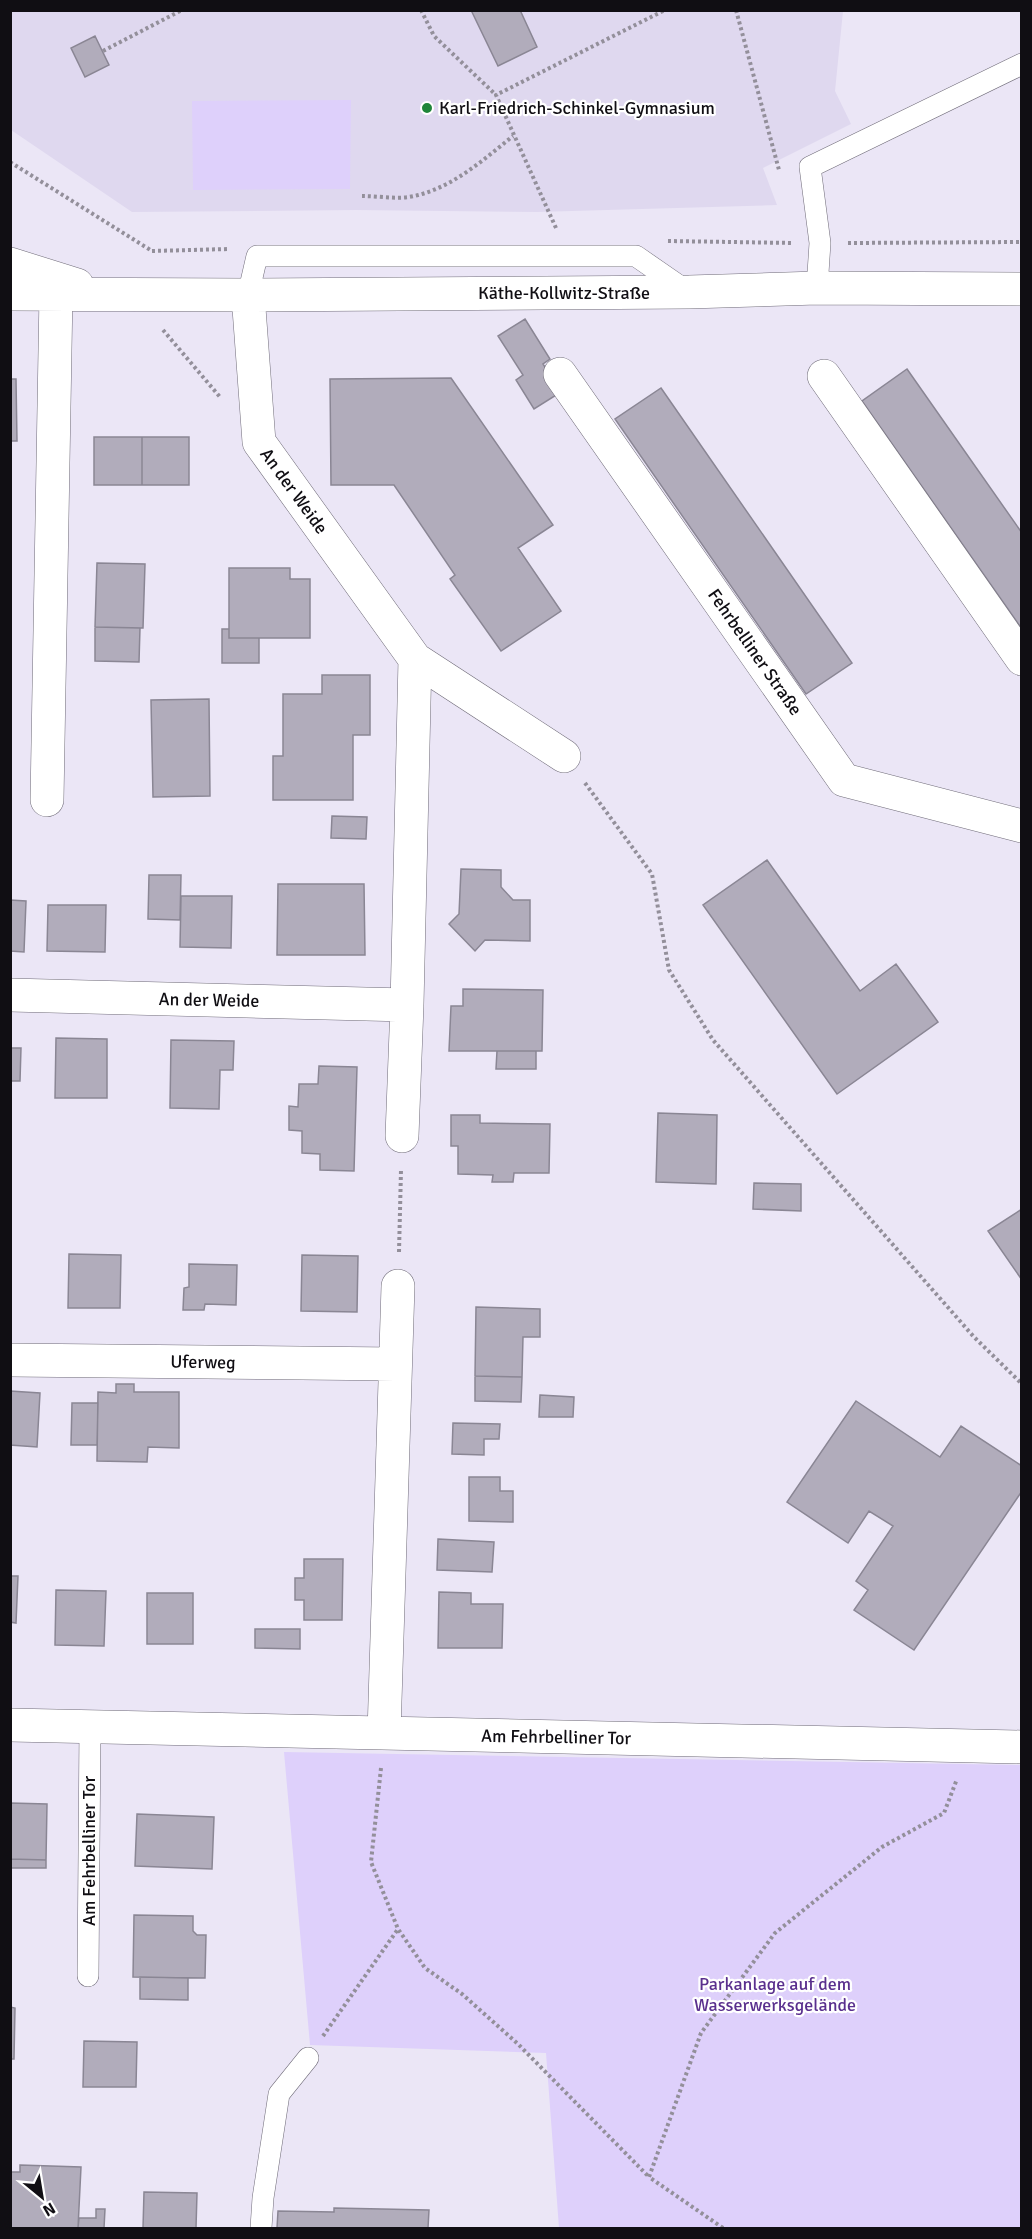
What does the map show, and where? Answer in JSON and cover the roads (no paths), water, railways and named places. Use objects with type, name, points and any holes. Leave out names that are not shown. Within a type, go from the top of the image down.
[{"type":"street","name":"Käthe-Kollwitz-Straße","points":[[10,264],[107,295]]},
{"type":"street","name":"Käthe-Kollwitz-Straße","points":[[10,294],[248,295],[689,292],[817,288],[1022,289]]},
{"type":"street","points":[[47,800],[56,294]]},
{"type":"street","name":"An der Weide","points":[[248,295],[259,442],[416,659],[564,756]]},
{"type":"street","name":"Fehrbelliner Straße","points":[[560,374],[844,780],[1022,826]]},
{"type":"street","points":[[824,376],[1022,659]]},
{"type":"street","points":[[402,1136],[416,659]]},
{"type":"street","name":"An der Weide","points":[[10,995],[407,1005]]},
{"type":"street","points":[[384,1733],[398,1287]]},
{"type":"street","name":"Uferweg","points":[[10,1359],[395,1364]]},
{"type":"street","name":"Am Fehrbelliner Tor","points":[[10,1725],[1022,1747]]},
{"type":"lane","points":[[817,288],[820,243],[810,167],[1022,64]]},
{"type":"lane","name":"Am Fehrbelliner Tor","points":[[88,1976],[90,1727]]},
{"type":"lane","points":[[261,2229],[263,2198],[279,2094],[308,2058]]},
{"type":"place","name":"Karl-Friedrich-Schinkel-Gymnasium","points":[[427,108]]},
{"type":"park label","name":"Parkanlage auf dem Wasserwerksgelände","points":[[775,1994]]}]
